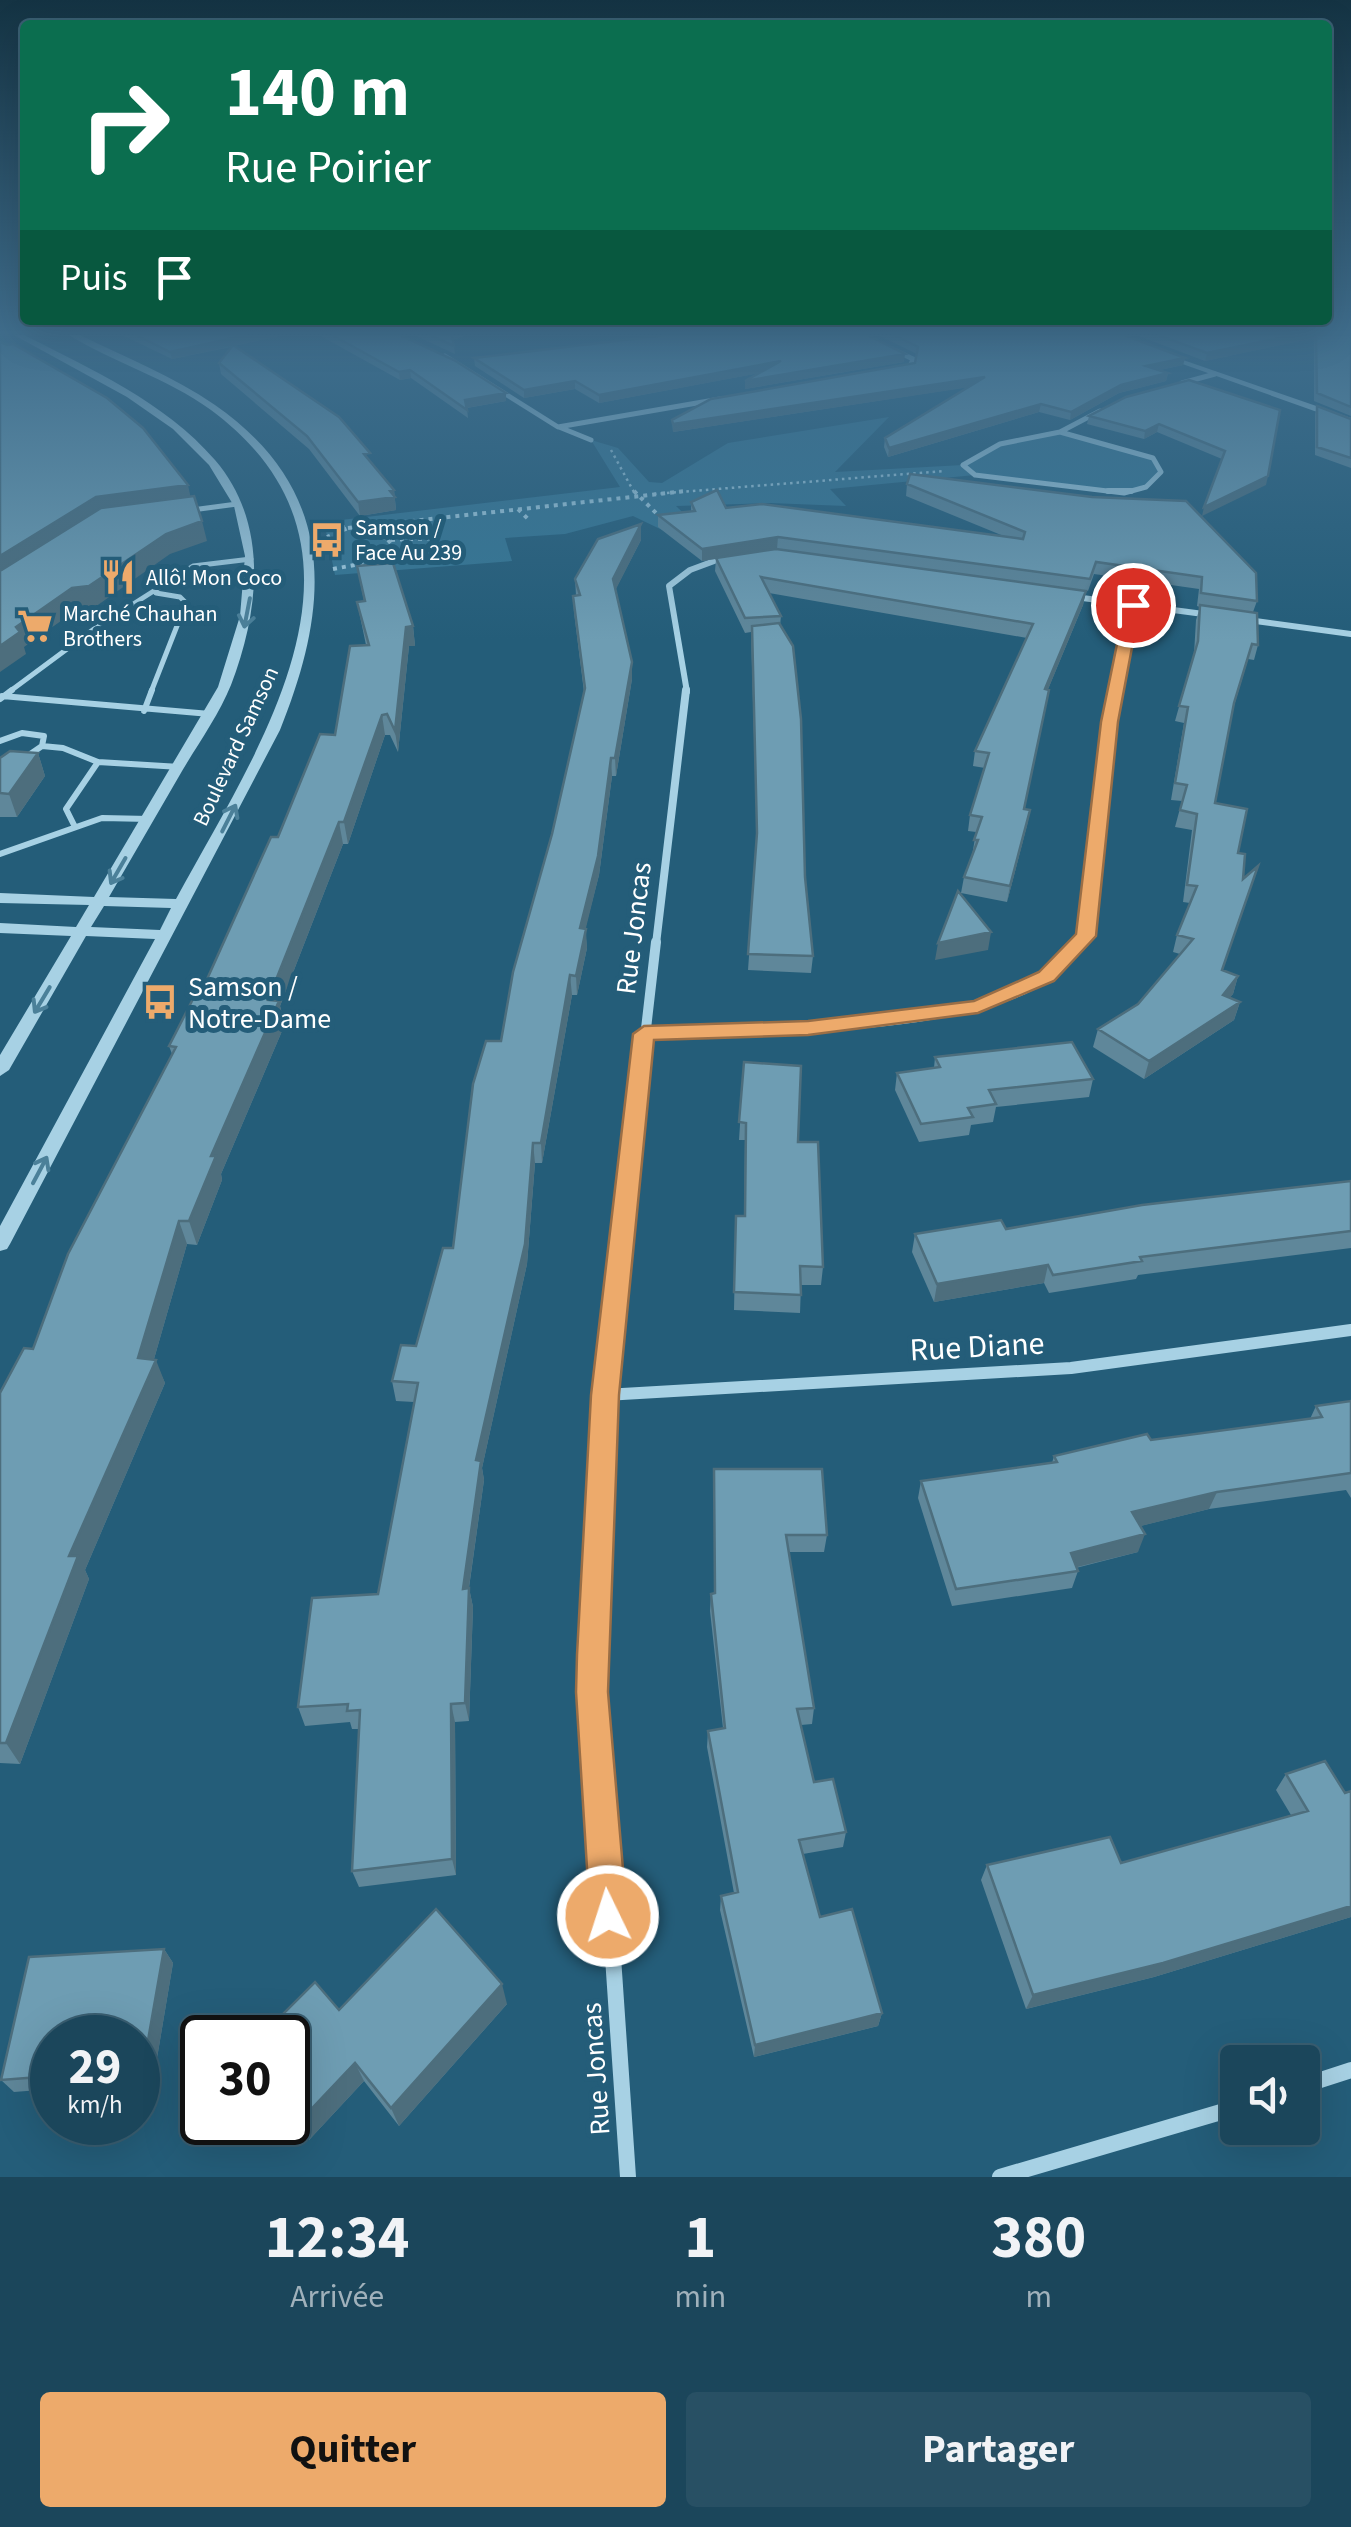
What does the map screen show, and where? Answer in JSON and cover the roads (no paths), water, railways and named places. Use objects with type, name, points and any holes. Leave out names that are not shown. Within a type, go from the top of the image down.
[{"type":"street","name":"Boulevard Samson","points":[[0,1070],[210,714],[243,634],[251,559],[237,504],[210,458],[189,437]]},
{"type":"street","name":"Boulevard Samson","points":[[0,1244],[274,730],[301,662],[312,597],[308,543],[283,481],[248,437]]},
{"type":"street","points":[[582,437],[591,440]]},
{"type":"street","points":[[1037,437],[1000,444],[963,464],[975,476],[1124,493],[1146,488],[1161,472],[1153,458],[1076,437]]},
{"type":"street","name":"Rue Joncas","points":[[628,2177],[592,1692],[605,1395],[644,1034],[688,700],[669,586],[690,570],[722,558],[742,556]]},
{"type":"street","points":[[1073,597],[1224,617]]},
{"type":"street","points":[[644,1034],[808,1028],[978,1007],[1047,976],[1086,936],[1110,722],[1133,605]]},
{"type":"street","points":[[1242,620],[1351,634]]},
{"type":"street","points":[[0,898],[182,904]]},
{"type":"street","points":[[0,928],[166,935]]},
{"type":"street","name":"Rue Diane","points":[[605,1395],[1071,1368],[1351,1330]]},
{"type":"street","points":[[1320,2080],[1351,2070]]},
{"type":"street","points":[[1000,2177],[1220,2112]]},
{"type":"lane","points":[[181,512],[237,504]]},
{"type":"lane","points":[[1,698],[118,613],[194,566],[251,559]]},
{"type":"lane","points":[[144,710],[186,604],[180,597],[156,592]]},
{"type":"lane","points":[[1,698],[210,714]]},
{"type":"lane","points":[[0,741],[18,733],[44,736],[42,746],[18,764]]},
{"type":"lane","points":[[42,746],[63,748],[98,762],[180,767]]},
{"type":"lane","points":[[75,827],[66,809],[98,762]]},
{"type":"lane","points":[[0,852],[102,818],[149,819]]},
{"type":"place","name":"Samson / Face Au 239","points":[[327,540]]},
{"type":"place","name":"Allô! Mon Coco","points":[[118,577]]},
{"type":"place","name":"Marché Chauhan Brothers","points":[[35,626]]},
{"type":"place","name":"Samson / Notre-Dame","points":[[160,1002]]}]
